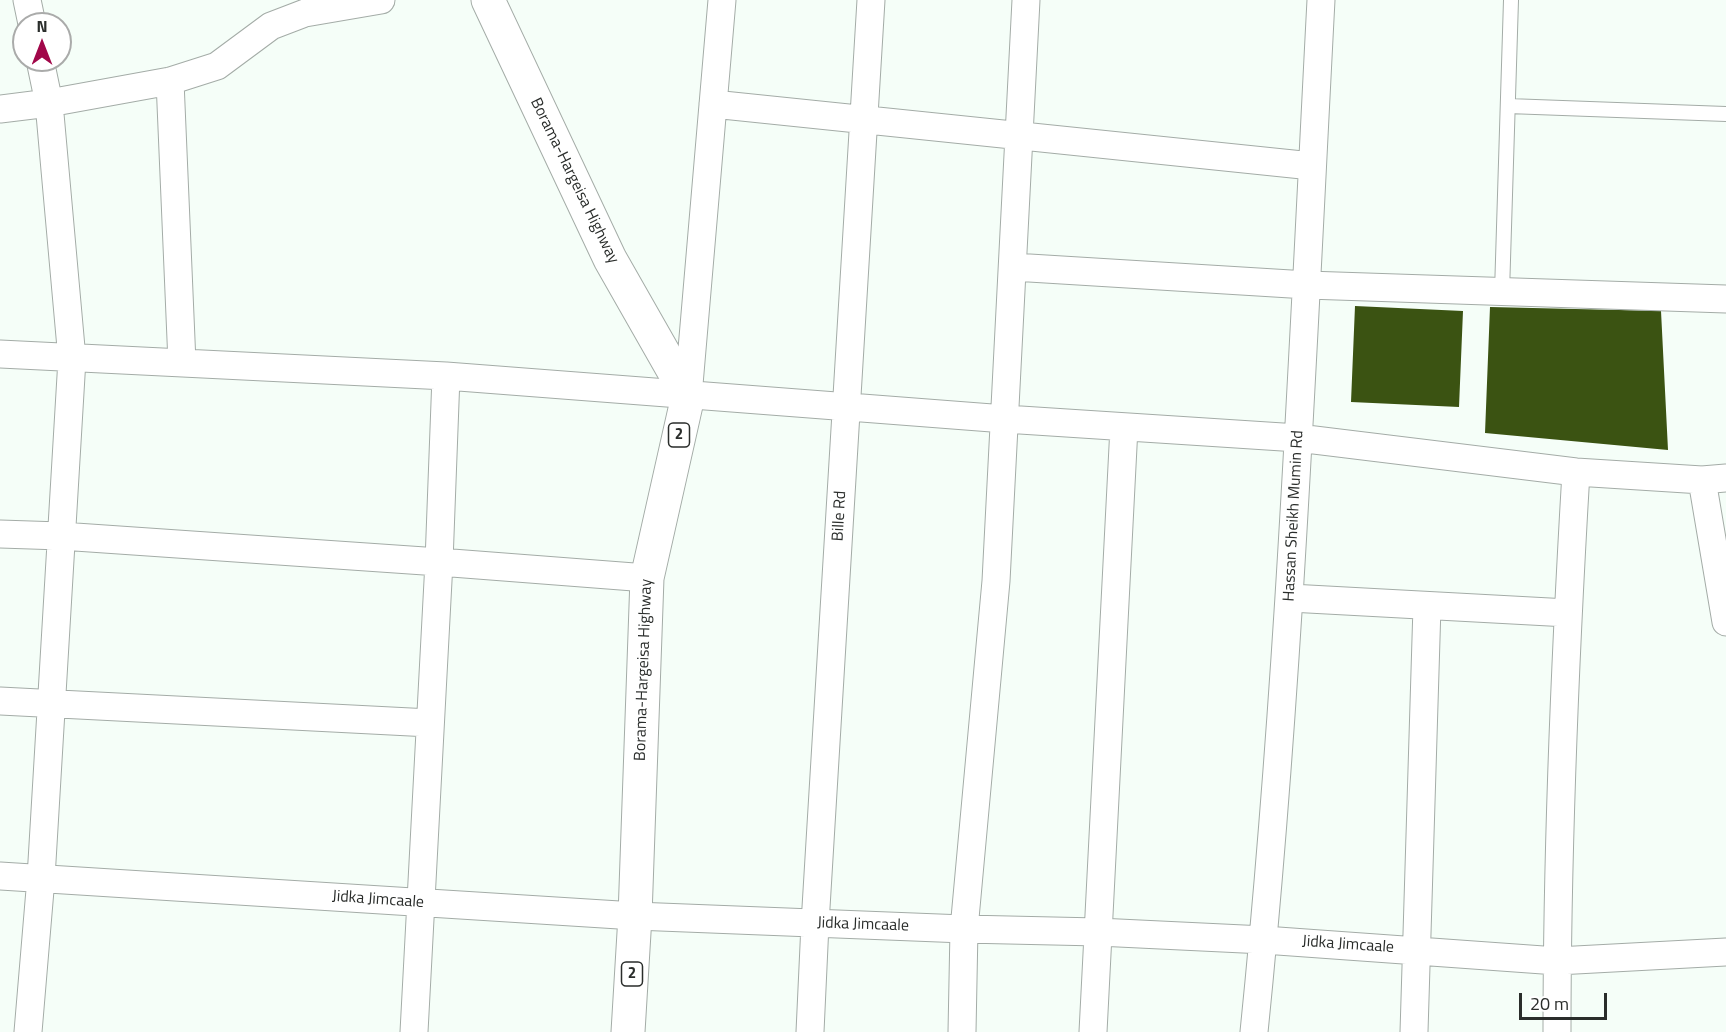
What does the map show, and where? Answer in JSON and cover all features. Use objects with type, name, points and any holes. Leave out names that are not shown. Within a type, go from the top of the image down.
[{"type":"highway","name":"Borama-Hargeisa Highway","points":[[488,0],[610,259],[688,396],[647,578],[635,916],[628,1032]]},
{"type":"street","points":[[0,109],[49,103],[170,81],[217,66],[271,26],[305,13],[381,0]]},
{"type":"street","points":[[688,396],[722,0]]},
{"type":"street","name":"Bille Rd","points":[[810,1032],[872,0]]},
{"type":"street","points":[[962,1032],[964,929],[996,581],[1026,0]]},
{"type":"street","name":"Hassan Sheikh Mumin Rd","points":[[1254,1032],[1264,940],[1290,598],[1321,0]]},
{"type":"street","points":[[28,1032],[41,879],[72,359],[49,103],[43,72]]},
{"type":"street","points":[[170,81],[182,363]]},
{"type":"street","points":[[713,104],[1312,166]]},
{"type":"street","points":[[1013,267],[1307,285],[1726,299]]},
{"type":"street","points":[[0,354],[446,376],[846,408],[1298,438],[1576,472],[1714,479],[1726,622]]},
{"type":"street","points":[[414,1032],[439,562],[446,376]]},
{"type":"street","points":[[1093,1032],[1124,427]]},
{"type":"street","points":[[1557,1032],[1557,960],[1568,613],[1576,472]]},
{"type":"street","points":[[0,534],[61,536],[647,578]]},
{"type":"street","points":[[1290,598],[1568,613]]},
{"type":"street","points":[[1414,1032],[1427,606]]},
{"type":"street","points":[[0,700],[430,723]]},
{"type":"street","name":"Jidka Jimcaale","points":[[0,876],[635,916],[1098,932],[1264,940],[1557,960],[1726,952]]},
{"type":"lane","points":[[1503,292],[1511,0]]},
{"type":"lane","points":[[1508,106],[1726,114]]},
{"type":"building","points":[[1355,306],[1463,311],[1459,407],[1351,402]]},
{"type":"building","points":[[1490,307],[1661,311],[1668,450],[1485,433]]}]
